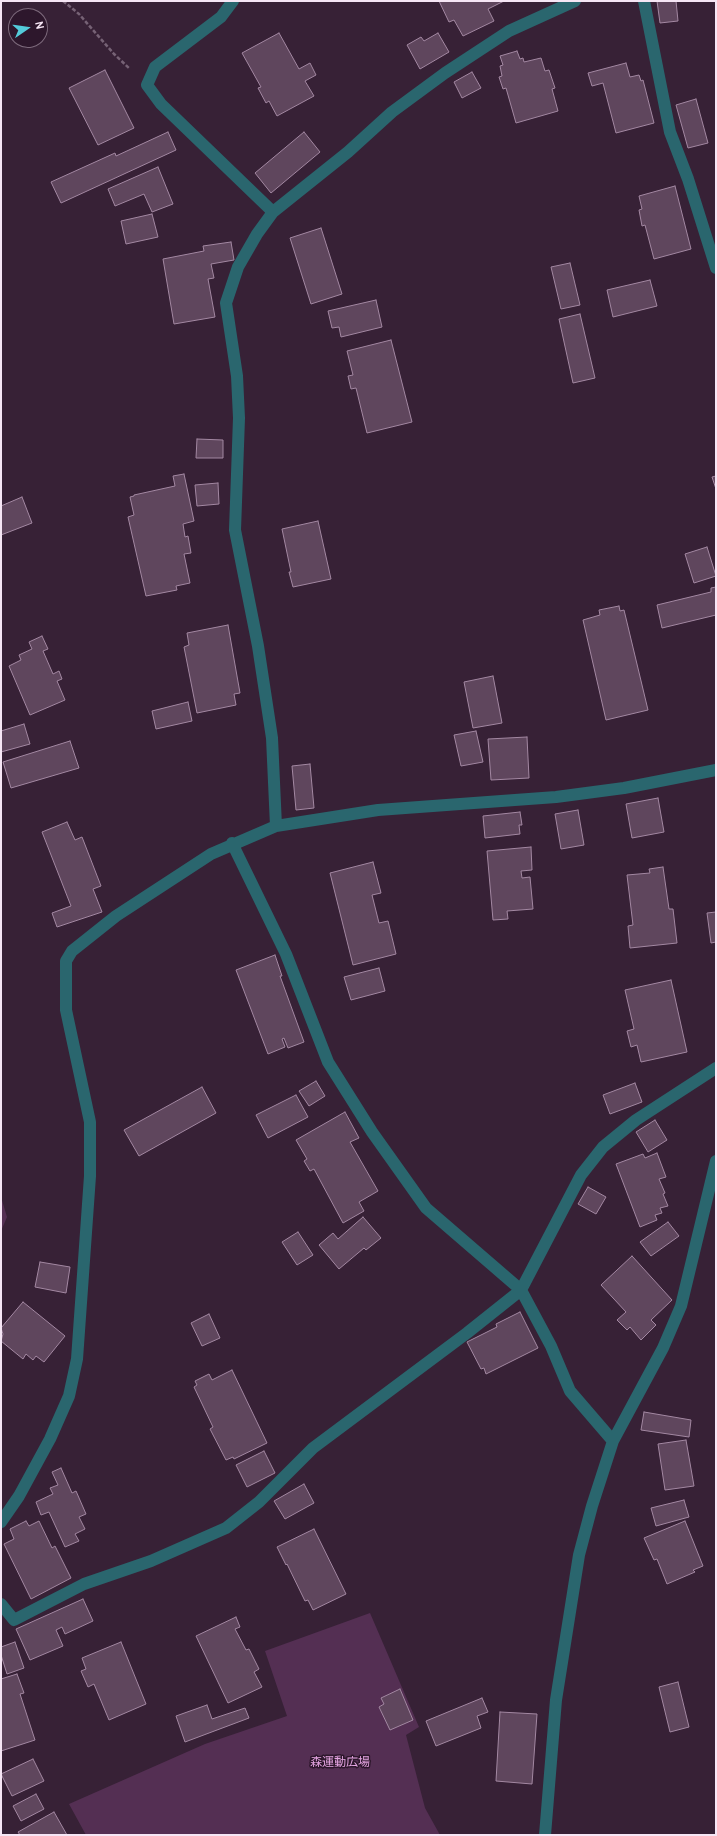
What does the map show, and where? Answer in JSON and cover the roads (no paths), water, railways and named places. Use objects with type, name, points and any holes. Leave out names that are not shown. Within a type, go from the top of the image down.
[{"type":"street","points":[[233,1],[221,17],[154,67],[147,85],[161,104],[272,212]]},
{"type":"street","points":[[276,826],[272,738],[258,646],[235,530],[239,418],[237,376],[226,303],[238,267],[272,212],[348,152],[392,112],[445,73],[509,31],[575,1]]},
{"type":"street","points":[[644,1],[670,132],[688,179],[716,268]]},
{"type":"street","points":[[1,1522],[19,1496],[50,1439],[69,1396],[77,1359],[90,1176],[90,1122],[66,1010],[66,960],[72,951],[116,916],[211,854],[232,843],[276,826],[378,810],[549,798],[609,790],[716,770]]},
{"type":"street","points":[[232,843],[286,954],[328,1062],[372,1132],[426,1208],[521,1290],[550,1346],[570,1391],[613,1441]]},
{"type":"street","points":[[1,1604],[14,1620],[84,1584],[151,1561],[226,1528],[259,1502],[313,1448],[521,1290],[581,1175],[603,1147],[636,1120],[716,1068]]},
{"type":"street","points":[[545,1835],[556,1700],[580,1555],[592,1506],[613,1441],[663,1348],[681,1306],[716,1161]]},
{"type":"park label","name":"森運動広場","points":[[340,1764]]}]
